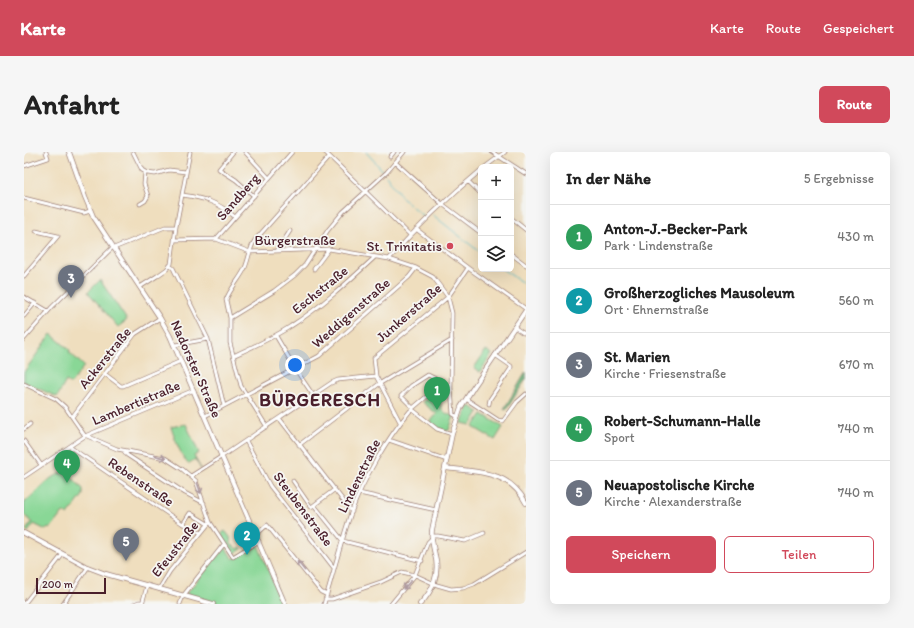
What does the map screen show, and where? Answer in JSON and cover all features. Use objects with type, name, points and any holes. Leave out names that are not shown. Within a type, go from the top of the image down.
[{"type":"street","points":[[24,166],[48,158],[46,152]]},
{"type":"street","name":"Nadorster Straße","points":[[69,152],[90,211],[96,222],[160,318],[175,345],[286,604]]},
{"type":"street","points":[[134,152],[142,170],[145,172],[155,174],[169,170],[186,172]]},
{"type":"street","points":[[140,287],[170,266],[190,152]]},
{"type":"street","points":[[233,152],[219,169],[236,180],[254,196]]},
{"type":"street","points":[[245,152],[269,178]]},
{"type":"street","name":"Sandberg","points":[[216,239],[292,152]]},
{"type":"street","points":[[325,152],[364,192],[410,235]]},
{"type":"street","points":[[390,157],[393,152]]},
{"type":"street","points":[[230,318],[288,281],[302,268],[333,224],[404,152]]},
{"type":"street","points":[[492,152],[526,174]]},
{"type":"street","points":[[489,164],[505,152]]},
{"type":"street","points":[[267,427],[241,386],[233,356],[230,338],[230,318],[226,300],[244,270],[255,240],[329,157]]},
{"type":"street","points":[[395,162],[441,203],[478,231]]},
{"type":"street","points":[[140,204],[145,201],[148,196],[144,184],[145,172]]},
{"type":"street","points":[[389,259],[441,203],[478,173]]},
{"type":"street","points":[[468,181],[478,191]]},
{"type":"street","points":[[182,195],[219,204],[235,217]]},
{"type":"street","points":[[24,198],[84,213],[90,211]]},
{"type":"street","points":[[514,220],[526,230]]},
{"type":"street","points":[[24,339],[48,311],[114,247],[165,227],[176,227]]},
{"type":"street","points":[[391,604],[415,576],[428,542],[431,538],[452,434],[466,399],[526,309],[416,229]]},
{"type":"street","points":[[24,276],[58,236],[36,231]]},
{"type":"street","points":[[276,251],[290,231]]},
{"type":"street","name":"Bürgerstraße","points":[[174,240],[216,239],[250,252],[330,249],[375,258],[389,259],[416,268],[433,277],[448,297],[452,313],[451,388],[453,414],[458,417]]},
{"type":"street","points":[[314,269],[330,249]]},
{"type":"street","points":[[514,256],[526,265]]},
{"type":"street","name":"Eschstraße","points":[[233,356],[276,336],[309,314],[375,258]]},
{"type":"street","points":[[170,266],[173,268],[208,339],[224,406]]},
{"type":"street","name":"Weddigenstraße","points":[[205,416],[296,370],[319,356],[409,277],[416,268]]},
{"type":"street","name":"Junkerstraße","points":[[376,376],[374,358],[448,297],[468,268]]},
{"type":"street","points":[[24,297],[48,311]]},
{"type":"street","points":[[24,316],[35,303]]},
{"type":"street","name":"Ackerstraße","points":[[72,417],[135,334],[160,318]]},
{"type":"street","points":[[514,327],[523,333],[526,333]]},
{"type":"street","points":[[276,336],[313,395]]},
{"type":"street","points":[[175,345],[208,339]]},
{"type":"street","points":[[299,445],[379,384],[452,340]]},
{"type":"street","points":[[489,404],[490,399],[512,368],[495,355]]},
{"type":"street","points":[[105,374],[123,386],[182,361]]},
{"type":"street","points":[[451,388],[444,388],[442,380],[436,380],[428,375],[411,386],[401,396],[413,409],[436,429],[452,434]]},
{"type":"street","points":[[191,476],[222,457],[335,381],[376,376],[400,422]]},
{"type":"street","points":[[24,384],[56,398],[65,407],[86,436],[124,451],[165,458],[191,476],[198,483],[209,523],[233,557],[259,541]]},
{"type":"street","name":"Lindenstraße","points":[[324,604],[342,541],[359,494],[388,440],[400,422],[426,396],[444,388]]},
{"type":"street","name":"Lambertistraße","points":[[24,477],[86,436],[194,390]]},
{"type":"street","points":[[466,399],[498,420],[503,421],[517,402],[526,394]]},
{"type":"street","points":[[279,418],[352,512]]},
{"type":"street","points":[[24,429],[30,424]]},
{"type":"street","points":[[388,440],[447,460]]},
{"type":"street","points":[[24,441],[42,465]]},
{"type":"street","name":"Steubenstraße","points":[[246,441],[273,490],[334,568]]},
{"type":"street","name":"Rebenstraße","points":[[70,447],[183,524],[201,533]]},
{"type":"street","points":[[124,451],[140,463],[200,502],[204,503]]},
{"type":"street","points":[[445,468],[490,474],[502,478],[516,488],[526,503]]},
{"type":"street","points":[[293,480],[311,507],[334,490]]},
{"type":"street","points":[[359,494],[436,510]]},
{"type":"street","points":[[314,505],[342,541],[422,561]]},
{"type":"street","points":[[183,524],[190,513],[209,523]]},
{"type":"street","name":"Efeustraße","points":[[159,589],[170,571],[209,523]]},
{"type":"street","points":[[256,535],[267,525],[326,595]]},
{"type":"street","points":[[431,538],[438,536],[464,542],[484,532]]},
{"type":"street","points":[[24,533],[88,567],[106,574],[213,604]]},
{"type":"street","points":[[420,604],[428,595],[434,583],[437,562],[431,538]]},
{"type":"street","points":[[180,604],[183,596],[224,544]]},
{"type":"street","points":[[325,599],[332,599],[381,582],[400,573],[415,576],[451,589],[467,587],[526,552]]},
{"type":"street","points":[[24,604],[63,554]]},
{"type":"street","points":[[63,604],[88,567]]},
{"type":"street","points":[[134,604],[139,602],[142,603],[147,586]]},
{"type":"green space","points":[[100,280],[127,320],[118,327],[88,292]]},
{"type":"green space","points":[[51,334],[70,350],[69,352],[84,366],[71,384],[66,381],[57,397],[24,382],[24,372]]},
{"type":"green space","points":[[486,350],[492,354],[480,372],[474,368]]},
{"type":"green space","points":[[526,372],[526,379],[506,410],[504,409]]},
{"type":"green space","points":[[442,391],[442,410],[454,416],[449,430],[447,431],[438,428],[430,422],[437,414],[422,402]]},
{"type":"green space","points":[[470,406],[479,412],[471,425],[462,423],[468,407]]},
{"type":"green space","points":[[482,414],[503,427],[495,440],[473,427]]},
{"type":"green space","points":[[186,424],[199,453],[194,456],[201,469],[195,459],[188,464],[178,446],[171,427]]},
{"type":"green space","points":[[66,471],[83,489],[83,495],[68,515],[63,512],[50,529],[48,528],[46,530],[34,524],[28,532],[26,530],[32,522],[24,515],[24,503],[51,478]]},
{"type":"green space","points":[[225,531],[230,537],[231,544],[237,549],[241,547],[242,549],[234,554],[221,534]]},
{"type":"green space","points":[[258,545],[282,604],[220,604],[186,594],[225,547],[233,559]]},
{"type":"waterway","points":[[366,152],[384,172]]},
{"type":"waterway","points":[[386,175],[403,199],[424,217]]},
{"type":"waterway","points":[[433,215],[478,251]]},
{"type":"waterway","points":[[506,272],[526,285]]},
{"type":"place","name":"St. Trinitatis","points":[[450,246]]},
{"type":"place","name":"St. Marien","points":[[71,298]]},
{"type":"place","name":"Anton-J.-Becker-Park","points":[[437,410]]},
{"type":"place","name":"Robert-Schumann-Halle","points":[[67,483]]},
{"type":"place","name":"Großherzogliches Mausoleum","points":[[247,555]]},
{"type":"place","name":"Neuapostolische Kirche","points":[[126,561]]},
{"type":"district","name":"BÜRGERESCH","points":[[320,400]]}]
